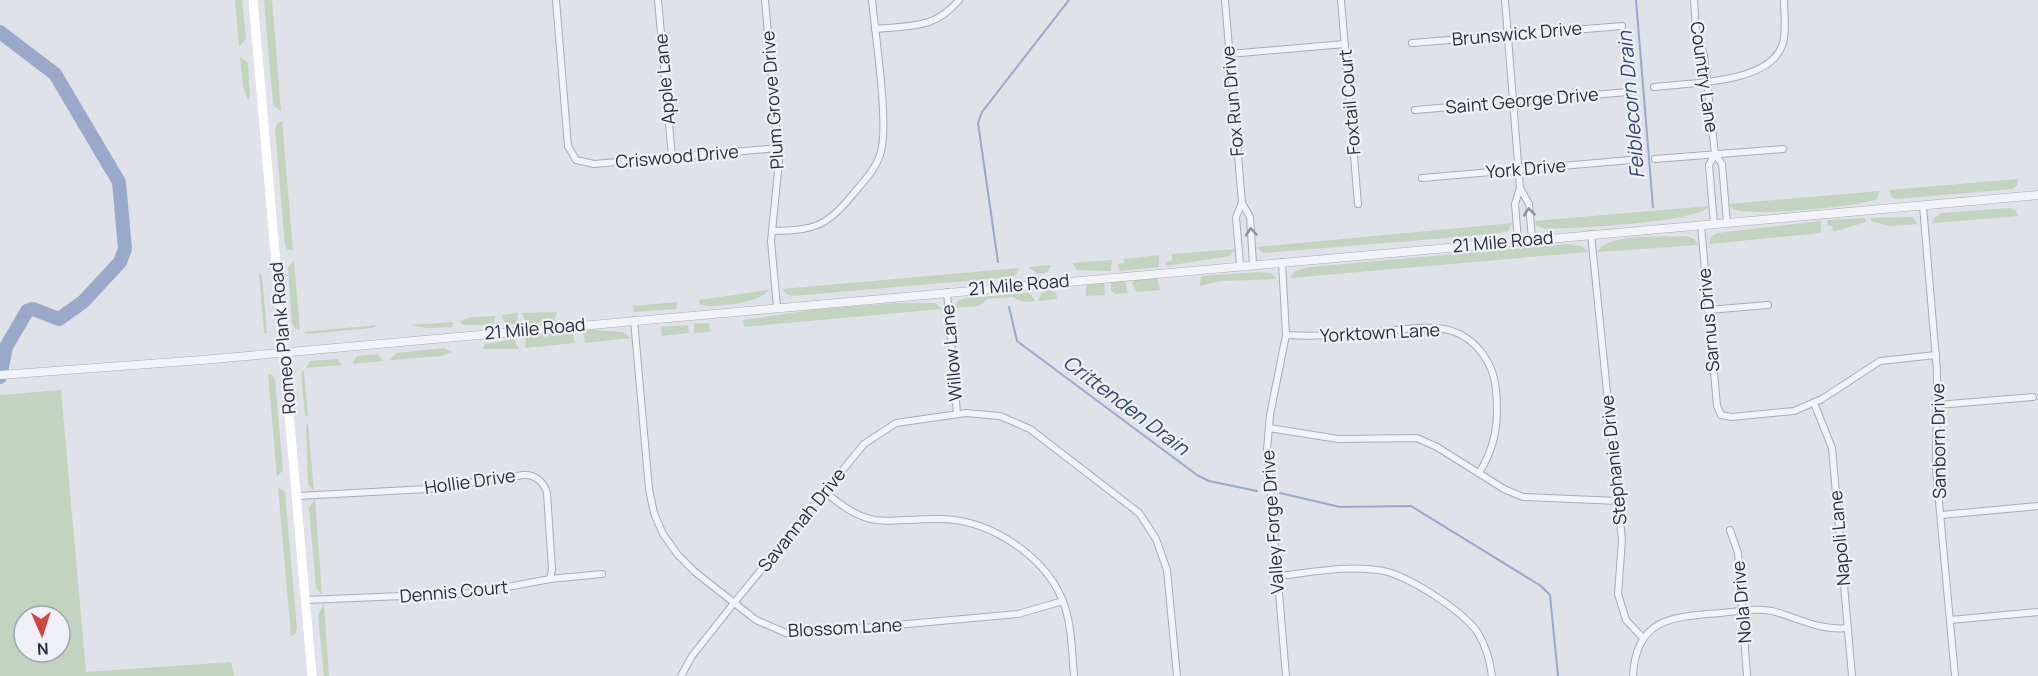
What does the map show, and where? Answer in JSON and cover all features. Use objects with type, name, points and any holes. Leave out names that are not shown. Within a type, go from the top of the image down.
[{"type":"main road","name":"Romeo Plank Road","points":[[254,0],[312,676]]},
{"type":"street","name":"Criswood Drive","points":[[556,0],[568,146],[576,160],[594,164],[778,148]]},
{"type":"street","name":"Apple Lane","points":[[658,0],[672,157]]},
{"type":"street","name":"Plum Grove Drive","points":[[765,0],[779,171],[772,231],[777,307]]},
{"type":"street","points":[[772,231],[809,229],[827,222],[839,211],[876,165],[884,139],[872,0]]},
{"type":"street","points":[[875,28],[934,22],[959,0]]},
{"type":"street","name":"Fox Run Drive","points":[[1225,0],[1242,203],[1250,217],[1253,264]]},
{"type":"street","name":"Foxtail Court","points":[[1341,0],[1358,204]]},
{"type":"street","points":[[1505,0],[1519,169],[1520,188],[1515,204],[1518,240]]},
{"type":"street","name":"Country Lane","points":[[1694,0],[1696,31],[1704,55],[1714,154],[1709,165],[1714,224]]},
{"type":"street","points":[[1654,87],[1746,74],[1773,60],[1778,54],[1784,37],[1784,0]]},
{"type":"street","name":"Brunswick Drive","points":[[1412,43],[1622,26]]},
{"type":"street","points":[[1229,54],[1345,44]]},
{"type":"street","name":"Saint George Drive","points":[[1415,110],[1628,92]]},
{"type":"street","points":[[1655,159],[1783,149]]},
{"type":"street","name":"Country Lane","points":[[1714,154],[1722,164],[1726,223]]},
{"type":"street","name":"York Drive","points":[[1422,178],[1631,160]]},
{"type":"street","points":[[1711,185],[1724,184]]},
{"type":"street","points":[[1520,188],[1529,204],[1532,239]]},
{"type":"street","name":"21 Mile Road","points":[[0,375],[284,352],[2038,195]]},
{"type":"street","name":"Fox Run Drive","points":[[1240,265],[1236,217],[1242,203]]},
{"type":"street","name":"Sanborn Drive","points":[[1923,206],[1936,355],[1935,449],[1955,676]]},
{"type":"street","name":"Sarnus Drive","points":[[1701,225],[1717,406],[1721,415],[1732,417],[1782,412],[1814,403]]},
{"type":"street","name":"Stephanie Drive","points":[[1591,234],[1619,501],[1622,552],[1620,603],[1626,620],[1643,638]]},
{"type":"street","name":"Valley Forge Drive","points":[[1282,262],[1286,335],[1269,428],[1267,463],[1286,676]]},
{"type":"street","name":"Willow Lane","points":[[947,292],[957,414]]},
{"type":"street","points":[[1708,310],[1768,305]]},
{"type":"street","name":"Blossom Lane","points":[[634,320],[649,489],[654,513],[678,555],[765,626],[796,634],[1018,614],[1063,601]]},
{"type":"street","name":"Yorktown Lane","points":[[1286,335],[1329,336],[1432,328],[1453,331],[1470,341],[1488,361],[1496,391],[1498,422],[1494,445],[1479,473]]},
{"type":"street","points":[[1814,403],[1880,361],[1936,355]]},
{"type":"street","points":[[1937,405],[2033,397]]},
{"type":"street","name":"Napoli Lane","points":[[1814,403],[1832,448],[1852,676]]},
{"type":"street","name":"Savannah Drive","points":[[681,676],[692,656],[864,444],[885,428],[909,419],[957,414],[990,414],[1020,424],[1139,513],[1156,539],[1167,570],[1176,676]]},
{"type":"street","points":[[1269,428],[1338,440],[1417,438],[1437,447],[1504,489],[1532,499],[1619,501]]},
{"type":"street","name":"Hollie Drive","points":[[297,496],[428,489],[523,475],[533,476],[542,483],[548,494],[552,569],[550,579]]},
{"type":"street","points":[[825,492],[850,512],[870,521],[954,520],[993,532],[1021,550],[1041,567],[1063,601],[1069,627],[1074,676]]},
{"type":"street","points":[[1941,515],[2038,506]]},
{"type":"street","name":"Nola Drive","points":[[1730,530],[1738,553],[1747,676]]},
{"type":"street","points":[[1277,576],[1363,569],[1395,574],[1451,608],[1470,623],[1486,650],[1492,676]]},
{"type":"street","name":"Dennis Court","points":[[306,600],[475,593],[550,579],[602,574]]},
{"type":"street","points":[[1633,676],[1636,653],[1643,638],[1654,627],[1670,618],[1744,611],[1771,611],[1820,628],[1848,628]]},
{"type":"street","points":[[1950,620],[2038,612]]},
{"type":"green space","points":[[235,0],[242,0],[246,39],[239,47]]},
{"type":"green space","points":[[264,0],[272,0],[281,111],[273,105]]},
{"type":"green space","points":[[240,57],[248,63],[250,98],[248,100],[243,86]]},
{"type":"green space","points":[[282,121],[293,251],[287,249],[285,245],[275,129]]},
{"type":"green space","points":[[2018,179],[2017,186],[2012,189],[1897,199],[1891,197],[1889,190]]},
{"type":"green space","points":[[1880,191],[1877,199],[1866,202],[1806,210],[1747,212],[1733,209],[1729,204]]},
{"type":"green space","points":[[1709,206],[1700,212],[1683,217],[1633,224],[1546,229],[1537,226],[1534,221]]},
{"type":"green space","points":[[2009,208],[2015,210],[2019,216],[1931,225],[1935,217],[1942,213]]},
{"type":"green space","points":[[1912,217],[1920,227],[1917,224],[1890,226],[1871,221],[1871,218]]},
{"type":"green space","points":[[1865,218],[1866,222],[1833,232],[1827,220]]},
{"type":"green space","points":[[1821,221],[1821,233],[1709,244],[1711,237],[1717,233]]},
{"type":"green space","points":[[1513,223],[1508,231],[1494,234],[1263,253],[1257,247]]},
{"type":"green space","points":[[1687,236],[1694,239],[1698,245],[1598,252],[1613,241],[1638,237]]},
{"type":"green space","points":[[1568,244],[1582,246],[1588,252],[1290,278],[1295,271],[1310,267]]},
{"type":"green space","points":[[1235,249],[1229,256],[1167,266],[1166,262],[1172,261],[1172,254]]},
{"type":"green space","points":[[1159,255],[1159,267],[1119,271],[1118,264],[1124,263],[1124,259]]},
{"type":"green space","points":[[1112,260],[1111,271],[1077,270],[1072,263]]},
{"type":"green space","points":[[294,261],[300,330],[295,329],[292,323],[288,267]]},
{"type":"green space","points":[[1051,265],[1048,272],[1037,274],[1029,267]]},
{"type":"green space","points":[[1019,268],[1017,274],[1011,277],[793,296],[786,294],[782,289]]},
{"type":"green space","points":[[259,273],[262,276],[267,333],[264,333]]},
{"type":"green space","points":[[1271,273],[1277,279],[1221,281],[1200,286],[1201,276]]},
{"type":"green space","points":[[1157,278],[1160,290],[1137,292],[1132,284],[1134,280]]},
{"type":"green space","points":[[1125,281],[1128,293],[1115,294],[1111,291],[1111,282]]},
{"type":"green space","points":[[1104,283],[1105,295],[1086,296],[1086,285]]},
{"type":"green space","points":[[768,290],[757,298],[726,305],[700,305],[699,300]]},
{"type":"green space","points":[[1051,290],[1056,293],[1057,299],[1038,301],[1042,292]]},
{"type":"green space","points":[[1030,293],[1035,301],[1024,302],[1012,297],[988,299],[978,306],[953,308],[958,301],[966,298]]},
{"type":"green space","points":[[677,302],[676,309],[634,312],[633,306]]},
{"type":"green space","points":[[894,303],[935,303],[942,309],[744,327],[743,320],[811,310]]},
{"type":"green space","points":[[557,312],[554,321],[526,324],[522,313]]},
{"type":"green space","points":[[518,313],[517,324],[505,324],[502,315]]},
{"type":"green space","points":[[496,316],[493,325],[463,325],[460,321],[472,317]]},
{"type":"green space","points":[[453,322],[452,327],[426,328],[411,325]]},
{"type":"green space","points":[[709,323],[710,332],[694,333],[694,324]]},
{"type":"green space","points":[[378,325],[373,328],[307,334],[303,332]]},
{"type":"green space","points":[[688,325],[689,333],[662,336],[661,327]]},
{"type":"green space","points":[[583,329],[623,332],[631,338],[585,343]]},
{"type":"green space","points":[[572,331],[575,343],[525,348],[526,337]]},
{"type":"green space","points":[[514,339],[519,349],[483,349],[485,344]]},
{"type":"green space","points":[[444,348],[453,352],[442,356],[390,360],[396,353]]},
{"type":"green space","points":[[378,354],[383,361],[352,364],[357,356]]},
{"type":"green space","points":[[337,359],[342,365],[306,368],[310,361]]},
{"type":"green space","points":[[304,370],[308,417],[305,415],[301,373]]},
{"type":"green space","points":[[268,374],[272,374],[275,380],[283,470],[277,477]]},
{"type":"green space","points":[[61,390],[86,672],[231,662],[234,676],[0,676],[0,395]]},
{"type":"green space","points":[[308,423],[314,491],[308,485],[306,426]]},
{"type":"green space","points":[[278,487],[285,492],[297,629],[291,636]]},
{"type":"green space","points":[[315,499],[322,595],[316,587],[309,508]]},
{"type":"green space","points":[[324,604],[329,676],[324,676],[318,615]]},
{"type":"waterway","name":"Crittenden Drain","points":[[998,262],[978,123],[982,112],[1069,0]]},
{"type":"waterway","name":"Feiblecorn Drain","points":[[1636,0],[1653,207]]},
{"type":"waterway","points":[[0,32],[55,74],[119,182],[125,249],[120,262],[83,302],[59,319],[33,309],[27,311],[6,347],[0,377]]},
{"type":"waterway","name":"Crittenden Drain","points":[[1009,307],[1017,341],[1197,475],[1209,481],[1257,491]]},
{"type":"waterway","name":"Crittenden Drain","points":[[1280,493],[1340,507],[1411,506],[1541,586],[1550,595],[1558,676]]}]
